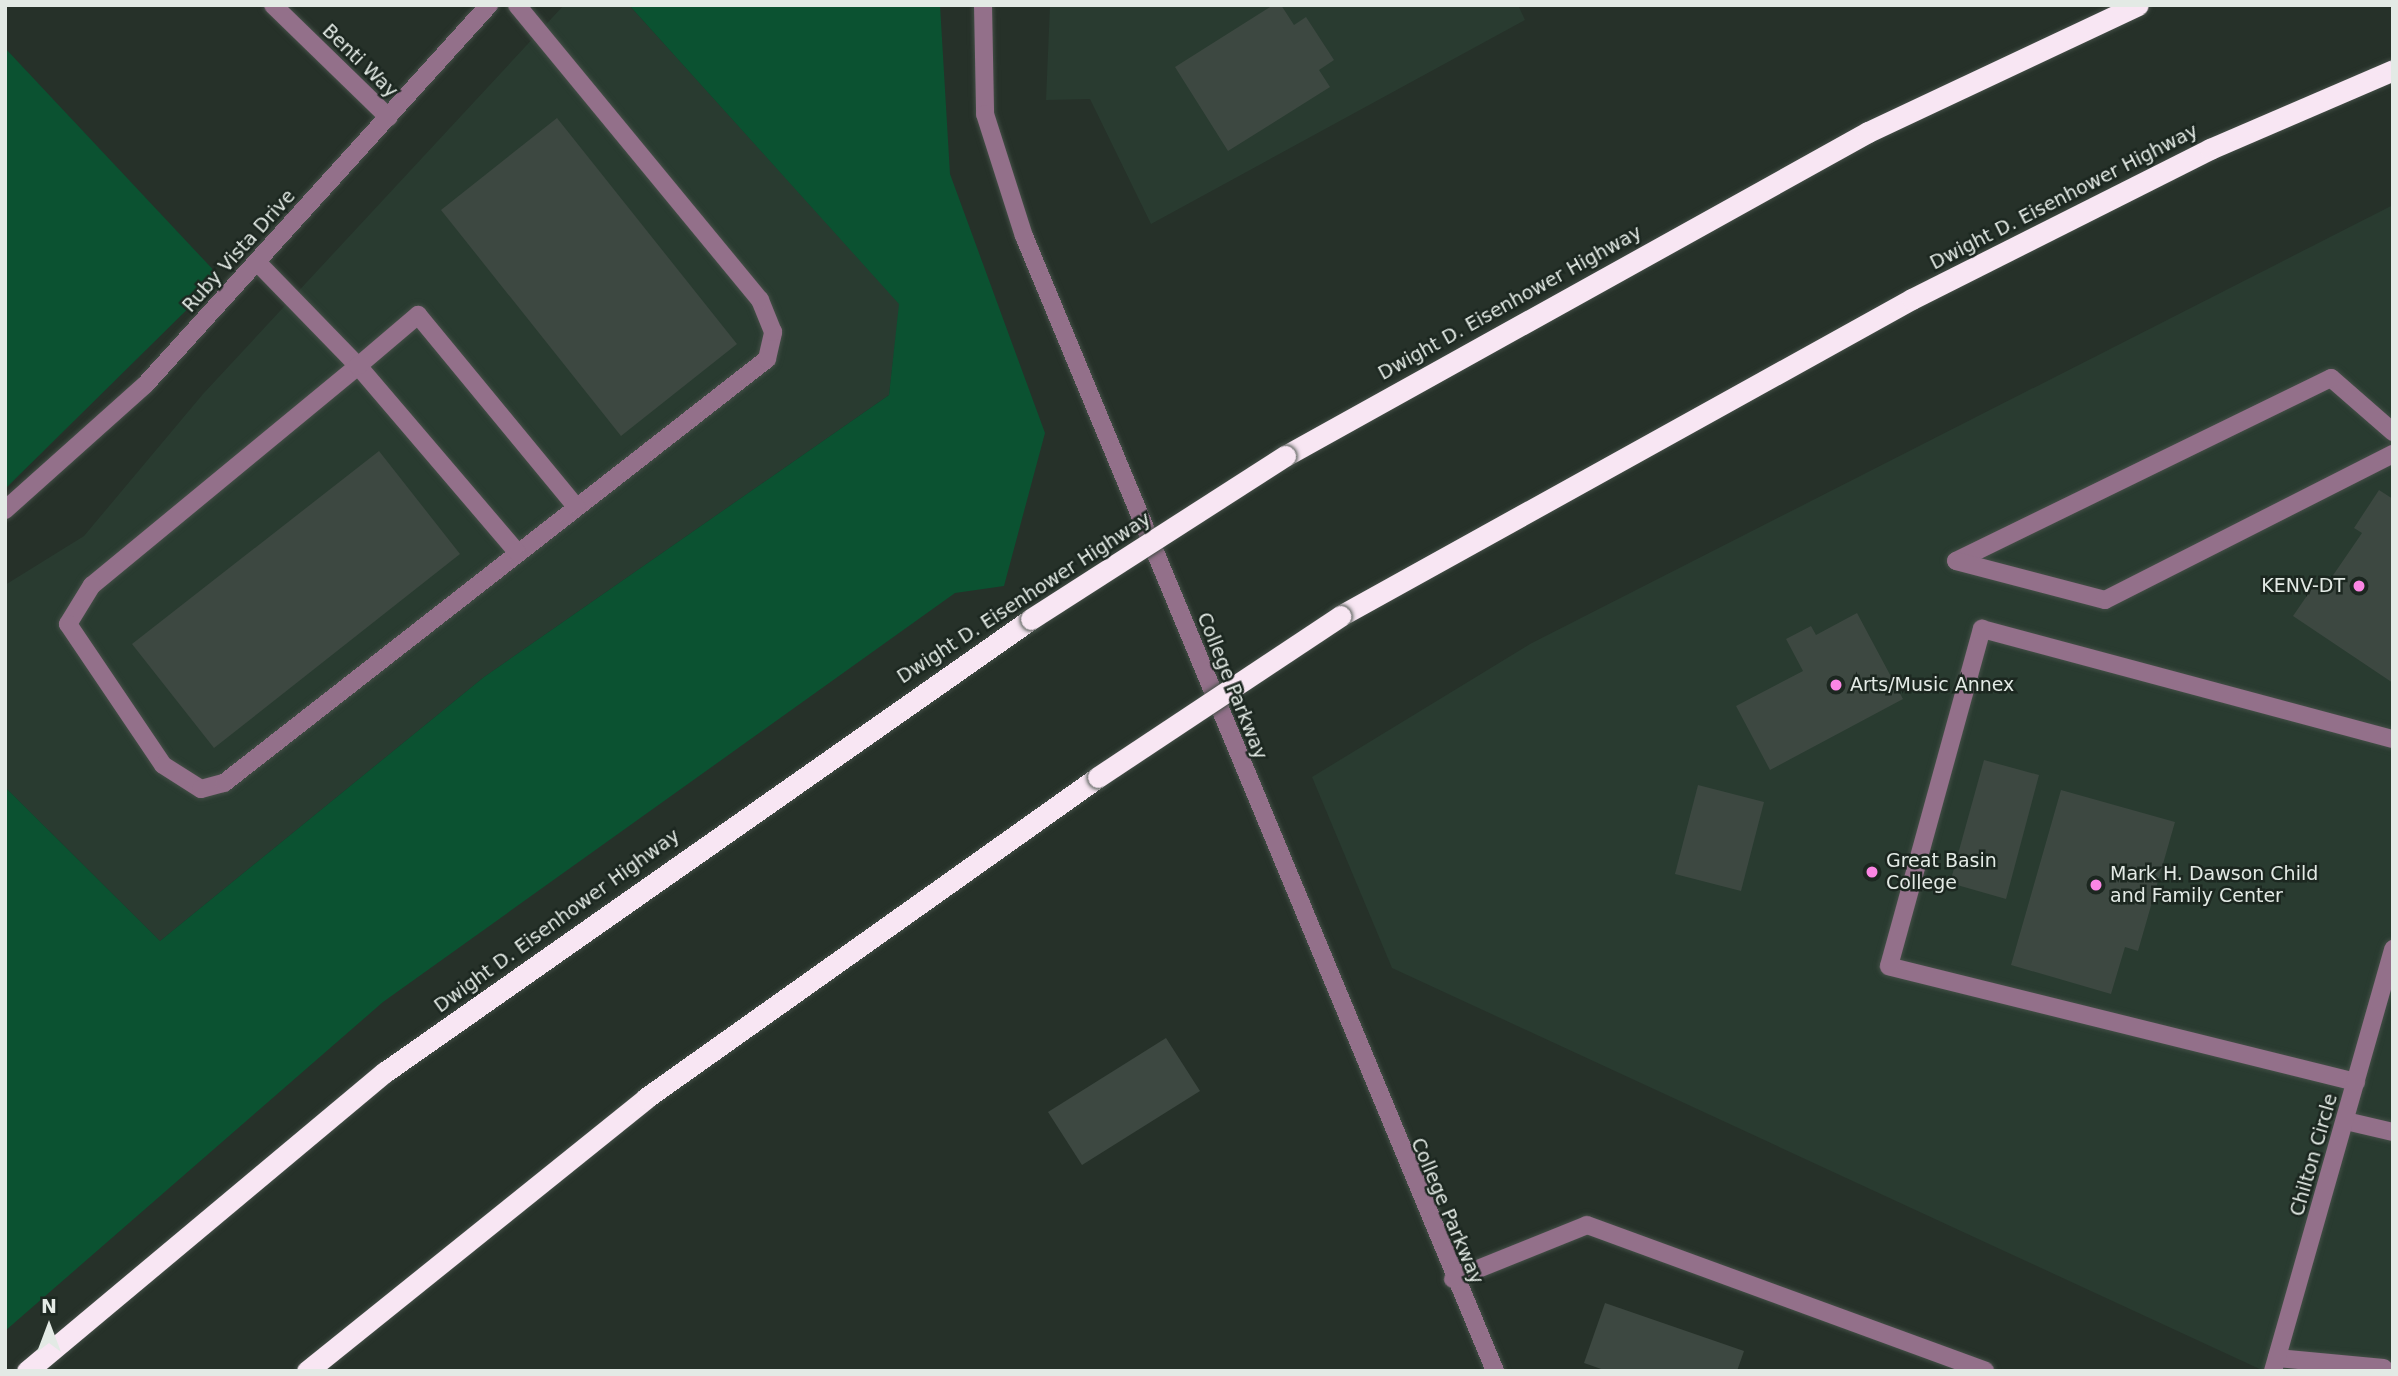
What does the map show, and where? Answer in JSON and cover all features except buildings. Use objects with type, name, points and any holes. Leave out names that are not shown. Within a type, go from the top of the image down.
[{"type":"highway","name":"Dwight D. Eisenhower Highway","points":[[27,1371],[385,1072],[1031,619],[1286,456],[1868,132],[2138,5]]},
{"type":"highway","name":"Dwight D. Eisenhower Highway","points":[[307,1371],[646,1098],[1098,777],[1340,616],[1912,299],[2210,149],[2393,70]]},
{"type":"street","name":"Benti Way","points":[[273,5],[388,117]]},
{"type":"street","name":"Ruby Vista Drive","points":[[5,510],[145,385],[489,5]]},
{"type":"street","points":[[517,5],[760,300],[773,332],[767,359],[224,783],[201,789],[163,765],[68,624],[92,585],[418,315],[576,506]]},
{"type":"street","name":"College Parkway","points":[[983,5],[985,114],[1024,236],[1453,1279],[1495,1371]]},
{"type":"street","points":[[257,262],[358,366],[517,552]]},
{"type":"street","points":[[2393,432],[2331,378],[1956,561],[2105,600],[2393,454]]},
{"type":"street","points":[[2356,1082],[1889,966],[1982,629],[2393,740]]},
{"type":"street","name":"Chilton Circle","points":[[2275,1364],[2393,949]]},
{"type":"street","points":[[2346,1121],[2393,1132]]},
{"type":"street","points":[[1453,1279],[1587,1225],[1985,1371]]},
{"type":"street","points":[[2275,1364],[2384,1368]]},
{"type":"shaded area","points":[[564,5],[629,5],[900,304],[889,395],[484,677],[160,941],[5,787],[5,585],[84,536],[203,394]]},
{"type":"shaded area","points":[[1050,5],[1518,5],[1525,20],[1151,224],[1090,99],[1046,100]]},
{"type":"shaded area","name":"Great Basin College","points":[[2393,205],[2393,1371],[2264,1371],[1392,968],[1312,777],[1530,644]]},
{"type":"green space","points":[[629,5],[940,5],[950,174],[1045,433],[1004,586],[955,593],[383,1002],[5,1331],[5,787],[160,941],[484,677],[889,395],[899,304]]},
{"type":"green space","points":[[5,48],[220,277],[5,489]]},
{"type":"place","name":"KENV-DT","points":[[2359,586]]},
{"type":"place","name":"Arts/Music Annex","points":[[1836,685]]},
{"type":"place","name":"Great Basin College","points":[[1872,872]]},
{"type":"place","name":"Mark H. Dawson Child and Family Center","points":[[2096,885]]}]
